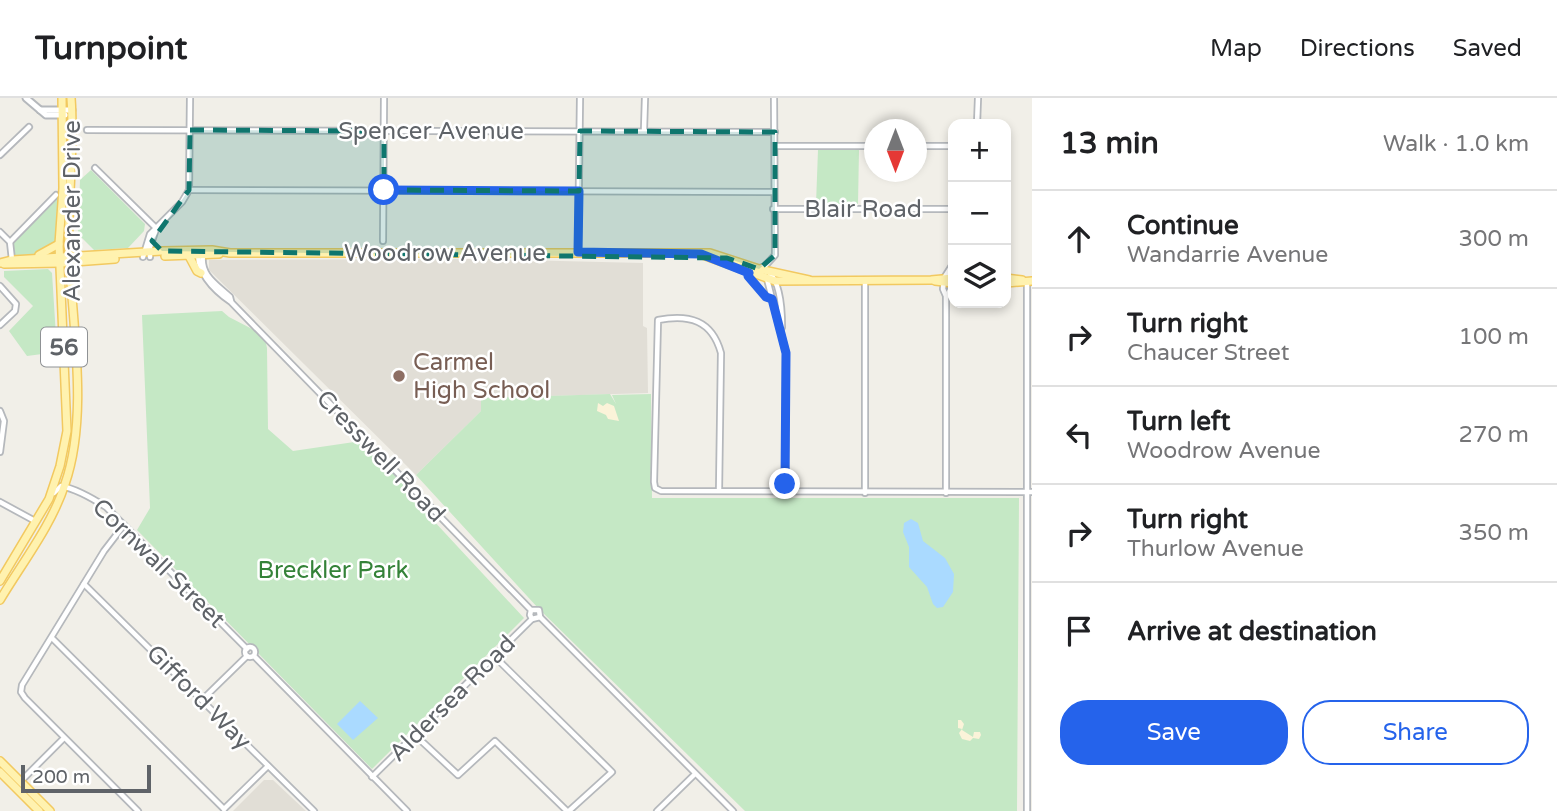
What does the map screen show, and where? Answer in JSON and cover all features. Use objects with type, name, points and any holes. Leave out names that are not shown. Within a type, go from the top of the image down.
[{"type":"main road","name":"Alexander Drive","points":[[1,579],[49,499],[60,466],[67,431],[59,244],[63,188],[62,98]]},
{"type":"main road","name":"Alexander Drive","points":[[0,600],[55,508],[65,486],[73,453],[78,407],[70,263],[74,142],[71,98]]},
{"type":"main road","points":[[70,225],[81,256]]},
{"type":"main road","points":[[152,241],[155,247],[162,251]]},
{"type":"main road","points":[[32,258],[59,244]]},
{"type":"main road","name":"Woodrow Avenue","points":[[0,263],[32,258],[70,263],[162,251],[198,253]]},
{"type":"main road","points":[[198,253],[197,271],[201,273]]},
{"type":"main road","name":"Woodrow Avenue","points":[[70,263],[81,256],[198,253],[716,254],[759,269],[768,275]]},
{"type":"main road","name":"Woodrow Avenue","points":[[701,254],[749,273],[768,275]]},
{"type":"main road","name":"Woodrow Avenue","points":[[0,263],[61,260]]},
{"type":"main road","points":[[768,275],[775,281],[948,279]]},
{"type":"main road","points":[[768,275],[809,280]]},
{"type":"main road","points":[[1011,279],[1029,281]]},
{"type":"main road","points":[[1011,283],[1029,281]]},
{"type":"main road","points":[[1,766],[50,811]]},
{"type":"main road","points":[[1,766],[39,811]]},
{"type":"street","points":[[26,98],[49,115],[72,112]]},
{"type":"street","points":[[147,254],[150,234],[182,202],[189,190],[190,98]]},
{"type":"street","points":[[383,242],[384,98]]},
{"type":"street","points":[[578,252],[580,98]]},
{"type":"street","points":[[645,98],[645,130]]},
{"type":"street","points":[[759,269],[775,255],[774,98]]},
{"type":"street","points":[[977,119],[978,98]]},
{"type":"street","points":[[0,155],[29,127]]},
{"type":"street","name":"Spencer Avenue","points":[[87,130],[775,132]]},
{"type":"street","points":[[775,146],[864,146]]},
{"type":"street","points":[[927,146],[948,146]]},
{"type":"street","points":[[95,168],[156,228]]},
{"type":"street","points":[[189,190],[774,192]]},
{"type":"street","points":[[10,242],[56,195]]},
{"type":"street","name":"Blair Road","points":[[773,209],[948,208]]},
{"type":"street","points":[[147,254],[156,228]]},
{"type":"street","points":[[0,232],[10,242],[12,260]]},
{"type":"street","name":"Cresswell Road","points":[[198,253],[205,273],[230,297],[231,302]]},
{"type":"street","name":"Cresswell Road","points":[[201,273],[531,610],[539,610],[540,617],[733,811]]},
{"type":"street","points":[[749,273],[748,276],[766,297],[772,299]]},
{"type":"street","points":[[768,275],[782,330]]},
{"type":"street","points":[[865,280],[865,493]]},
{"type":"street","points":[[775,281],[786,353],[785,492]]},
{"type":"street","points":[[778,296],[789,281]]},
{"type":"street","points":[[1027,811],[1030,764],[1029,281]]},
{"type":"street","points":[[0,286],[16,304],[15,311],[0,325]]},
{"type":"street","points":[[946,493],[948,288]]},
{"type":"street","points":[[719,491],[720,353],[717,341],[701,322],[685,318],[658,320],[655,488],[661,491],[1029,492]]},
{"type":"street","points":[[0,411],[4,421],[0,452]]},
{"type":"street","name":"Cornwall Street","points":[[60,466],[65,486]]},
{"type":"street","name":"Cornwall Street","points":[[49,499],[58,488],[65,486],[106,507],[247,649],[254,649],[254,656]]},
{"type":"street","points":[[0,502],[35,521]]},
{"type":"street","points":[[124,525],[104,551],[22,685],[21,692],[138,811]]},
{"type":"street","points":[[1,579],[10,583]]},
{"type":"street","name":"Gifford Way","points":[[84,584],[314,811]]},
{"type":"street","points":[[531,610],[529,614],[532,619],[540,617]]},
{"type":"street","name":"Aldersea Road","points":[[372,777],[532,619]]},
{"type":"street","points":[[52,638],[223,810],[268,766]]},
{"type":"street","points":[[247,649],[247,656]]},
{"type":"street","points":[[202,699],[247,656],[254,656],[407,811]]},
{"type":"street","points":[[415,735],[458,775],[495,741],[568,811],[612,772],[494,656]]},
{"type":"street","points":[[20,782],[65,738]]},
{"type":"street","points":[[657,811],[695,774]]},
{"type":"highlighted area","points":[[190,130],[384,131],[384,190],[579,191],[580,131],[775,132],[775,255],[759,269],[727,258],[162,251],[152,241],[189,190]]},
{"type":"shaded area","name":"Carmel High School","points":[[479,259],[643,263],[643,326],[647,328],[648,393],[481,398],[481,411],[416,475],[209,270],[209,260]]},
{"type":"shaded area","points":[[264,780],[273,780],[306,811],[233,811]]},
{"type":"green space","points":[[818,150],[859,150],[858,204],[816,204]]},
{"type":"green space","points":[[91,170],[145,224],[144,231],[128,248],[94,250],[78,234],[80,180]]},
{"type":"green space","points":[[63,188],[60,256],[12,260],[10,242]]},
{"type":"green space","points":[[48,269],[52,273],[57,352],[27,356],[9,331],[33,306],[4,277],[4,271]]},
{"type":"green space","name":"Breckler Park","points":[[222,311],[264,335],[267,348],[268,429],[293,451],[361,441],[411,491],[432,519],[524,618],[372,769],[137,530],[150,508],[142,315]]},
{"type":"green space","points":[[610,394],[616,404],[612,395],[651,394],[652,498],[1019,498],[1017,811],[745,811],[538,608],[416,475],[481,411],[481,398]]},
{"type":"sand","points":[[598,403],[614,406],[619,421],[608,419],[597,411]]},
{"type":"sand","points":[[958,720],[964,724],[962,730],[973,737],[974,732],[980,732],[979,739],[962,739],[959,733],[962,729],[958,728]]},
{"type":"water","points":[[911,519],[918,523],[923,541],[945,558],[954,574],[953,592],[943,607],[937,608],[933,604],[927,587],[909,567],[909,547],[903,532],[904,523]]},
{"type":"water","points":[[360,701],[378,718],[353,740],[337,724]]},
{"type":"place","name":"Carmel High School","points":[[399,376]]},
{"type":"route","points":[[384,190],[579,191],[578,252],[701,254],[749,273],[748,276],[766,297],[772,299],[786,353],[785,484]]}]
